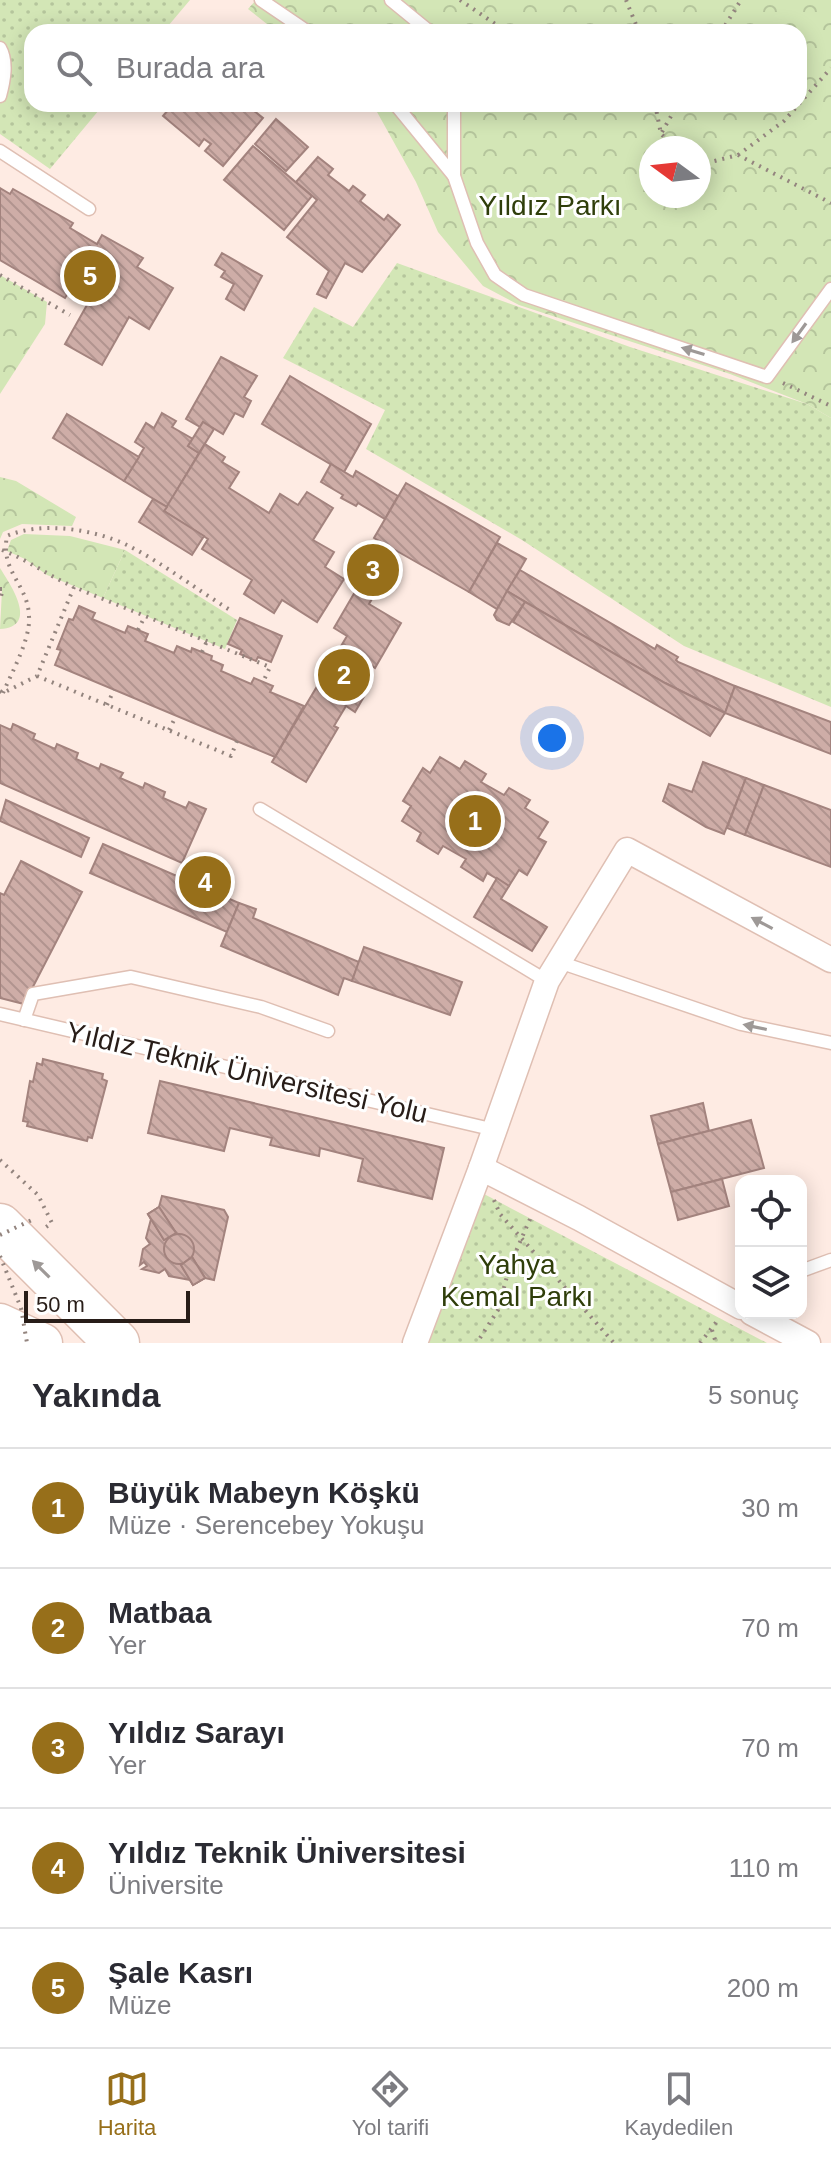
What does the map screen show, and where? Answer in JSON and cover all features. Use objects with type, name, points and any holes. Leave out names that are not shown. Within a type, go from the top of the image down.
[{"type":"highway","points":[[21,1227],[117,1343]]},
{"type":"main road","points":[[0,1325],[3,1343]]},
{"type":"main road","points":[[0,1325],[43,1343]]},
{"type":"street","points":[[415,1343],[553,972],[627,850],[831,960]]},
{"type":"street","points":[[481,1168],[539,1197],[730,1312]]},
{"type":"street","points":[[763,1319],[808,1343]]},
{"type":"lane","points":[[261,0],[296,24]]},
{"type":"lane","points":[[391,0],[420,24]]},
{"type":"lane","points":[[0,48],[4,81],[0,96]]},
{"type":"lane","points":[[402,112],[454,176]]},
{"type":"lane","points":[[454,112],[454,176],[477,243],[495,275],[524,295],[767,377],[831,289]]},
{"type":"lane","points":[[0,151],[89,209]]},
{"type":"lane","points":[[260,809],[553,972],[741,1024],[831,1043]]},
{"type":"lane","points":[[24,1020],[33,994],[131,977],[261,1007],[328,1031]]},
{"type":"lane","name":"Yıldız Teknik Üniversitesi Yolu","points":[[0,1014],[495,1130]]},
{"type":"lane","points":[[807,1269],[831,1260]]},
{"type":"path","points":[[460,0],[495,24]]},
{"type":"path","points":[[626,0],[636,24]]},
{"type":"path","points":[[726,24],[741,0]]},
{"type":"path","points":[[807,95],[831,68]]},
{"type":"path","points":[[657,112],[663,136]]},
{"type":"path","points":[[661,134],[673,112]]},
{"type":"path","points":[[711,162],[738,155],[792,112]]},
{"type":"path","points":[[738,155],[831,203]]},
{"type":"path","points":[[0,275],[70,315]]},
{"type":"path","points":[[767,377],[831,406]]},
{"type":"path","points":[[2,692],[29,627],[29,612],[5,565],[1,549],[7,536],[23,529],[45,528],[97,536],[127,545],[230,610]]},
{"type":"path","points":[[1,549],[74,587],[270,667],[263,682]]},
{"type":"path","points":[[2,692],[37,676],[74,587]]},
{"type":"path","points":[[0,589],[3,589],[0,600]]},
{"type":"path","points":[[138,630],[145,616]]},
{"type":"path","points":[[202,652],[207,641]]},
{"type":"path","points":[[37,676],[231,756],[237,741]]},
{"type":"path","points":[[107,705],[114,690]]},
{"type":"path","points":[[169,730],[176,716]]},
{"type":"path","points":[[0,1160],[38,1195],[52,1223],[21,1227]]},
{"type":"path","points":[[481,1168],[500,1214],[614,1343]]},
{"type":"path","points":[[480,1338],[498,1310],[510,1265],[539,1197]]},
{"type":"path","points":[[0,1235],[47,1213]]},
{"type":"path","points":[[0,1256],[21,1308],[27,1343]]},
{"type":"path","points":[[700,1343],[730,1312]]},
{"type":"path","points":[[712,1330],[716,1343]]},
{"type":"green space","points":[[0,0],[190,0],[170,24],[24,24],[24,112],[97,112],[50,169],[0,134]]},
{"type":"green space","name":"Yıldız Parkı","points":[[256,0],[831,0],[831,418],[807,404],[730,374],[519,305],[483,286],[438,232],[416,182],[377,112],[807,112],[807,24],[267,24],[248,9]]},
{"type":"green space","points":[[397,263],[630,347],[807,404],[831,418],[831,707],[684,646],[522,540],[366,449],[385,410],[283,358],[314,307],[353,327]]},
{"type":"green space","points":[[0,275],[47,302],[45,324],[0,394]]},
{"type":"green space","points":[[0,477],[16,481],[76,517],[72,526],[22,524],[3,532],[0,539]]},
{"type":"green space","points":[[24,534],[70,536],[125,550],[103,598],[47,575],[25,559],[7,551],[11,540]]},
{"type":"green space","points":[[125,550],[237,620],[225,649],[103,598]]},
{"type":"green space","points":[[0,568],[15,594],[20,613],[18,621],[12,626],[0,629],[2,590]]},
{"type":"green space","name":"Yahya Kemal Parkı","points":[[484,1194],[767,1343],[429,1343]]},
{"type":"building","points":[[166,112],[256,112],[263,118],[223,166],[205,151],[211,144],[204,139],[199,146],[163,116]]},
{"type":"building","points":[[276,119],[308,147],[286,171],[255,144]]},
{"type":"building","points":[[253,146],[312,196],[284,230],[224,180]]},
{"type":"building","points":[[318,157],[333,169],[328,175],[349,191],[353,186],[365,195],[360,201],[384,220],[388,215],[400,225],[362,272],[345,263],[326,298],[317,294],[329,271],[287,237],[317,200],[296,182]]},
{"type":"building","points":[[0,188],[10,194],[13,189],[73,223],[70,228],[97,244],[102,235],[143,258],[137,267],[173,288],[149,329],[129,317],[102,365],[65,344],[92,296],[73,285],[65,298],[0,260]]},
{"type":"building","points":[[222,253],[262,276],[244,310],[226,299],[234,284],[221,277],[225,271],[215,265]]},
{"type":"building","points":[[221,357],[257,376],[244,397],[251,401],[243,417],[235,413],[223,434],[203,422],[200,427],[186,419]]},
{"type":"building","points":[[290,376],[371,424],[344,472],[262,424]]},
{"type":"building","points":[[162,413],[176,421],[172,427],[193,439],[188,446],[199,453],[167,507],[124,481],[144,448],[135,442],[146,423],[154,428]]},
{"type":"building","points":[[67,414],[139,457],[124,481],[53,438]]},
{"type":"building","points":[[203,422],[214,429],[199,453],[188,446]]},
{"type":"building","points":[[205,444],[225,457],[222,462],[239,472],[229,488],[269,513],[280,494],[298,505],[307,492],[333,508],[313,540],[334,552],[325,567],[344,579],[317,622],[282,600],[274,613],[244,594],[252,580],[202,549],[208,539],[164,511]]},
{"type":"building","points":[[331,464],[353,477],[356,471],[398,496],[385,519],[358,503],[356,506],[341,498],[343,495],[321,482]]},
{"type":"building","points":[[406,483],[500,537],[469,592],[374,538]]},
{"type":"building","points":[[153,499],[167,507],[164,511],[204,536],[192,555],[139,522]]},
{"type":"building","points":[[497,543],[526,559],[497,609],[469,592]]},
{"type":"building","points":[[520,570],[655,649],[657,645],[678,657],[678,662],[735,686],[725,713],[665,683],[507,591]]},
{"type":"building","points":[[363,578],[379,587],[369,604],[401,623],[375,668],[371,665],[360,683],[369,688],[355,712],[346,706],[334,726],[338,728],[306,782],[272,762],[347,636],[334,628]]},
{"type":"building","points":[[507,591],[525,602],[509,625],[497,620],[494,615]]},
{"type":"building","points":[[525,602],[665,683],[725,713],[710,736],[513,622]]},
{"type":"building","points":[[79,606],[95,613],[92,619],[125,633],[128,626],[148,634],[145,641],[174,653],[177,646],[212,656],[211,660],[223,665],[221,671],[251,684],[254,678],[273,686],[270,692],[304,706],[275,757],[55,665],[61,650],[57,649],[69,619],[73,620]]},
{"type":"building","points":[[240,618],[282,636],[271,662],[258,657],[256,661],[228,644]]},
{"type":"building","points":[[735,686],[831,722],[831,754],[725,713]]},
{"type":"building","points":[[13,724],[35,734],[33,739],[55,749],[57,744],[78,753],[76,759],[99,769],[101,764],[123,773],[120,778],[143,788],[145,783],[165,792],[163,798],[186,808],[189,802],[206,809],[182,863],[0,783],[0,725],[11,730]]},
{"type":"building","points":[[440,757],[460,769],[465,761],[486,774],[481,782],[504,795],[509,788],[530,800],[525,808],[548,822],[538,838],[546,842],[527,875],[519,870],[509,886],[487,873],[483,881],[461,867],[466,859],[443,846],[438,854],[417,841],[421,833],[402,821],[411,806],[403,801],[423,768],[430,773]]},
{"type":"building","points":[[703,762],[746,778],[724,834],[706,827],[663,801],[669,784],[692,792]]},
{"type":"building","points":[[746,778],[764,785],[745,835],[727,828]]},
{"type":"building","points":[[764,785],[831,810],[831,867],[745,835]]},
{"type":"building","points":[[6,800],[89,838],[81,857],[0,821]]},
{"type":"building","points":[[103,844],[239,903],[227,932],[90,873]]},
{"type":"building","points":[[21,861],[82,892],[24,1004],[0,998],[0,893],[4,895]]},
{"type":"building","points":[[497,878],[509,886],[501,899],[547,927],[532,951],[474,917]]},
{"type":"building","points":[[239,903],[256,909],[253,918],[359,962],[352,981],[344,978],[338,995],[221,946]]},
{"type":"building","points":[[364,947],[462,982],[450,1015],[352,981]]},
{"type":"building","points":[[43,1059],[103,1074],[102,1079],[107,1081],[92,1138],[88,1137],[87,1141],[27,1126],[28,1122],[23,1121],[30,1081],[33,1082],[37,1063],[42,1065]]},
{"type":"building","points":[[160,1081],[444,1148],[432,1199],[358,1181],[363,1159],[320,1148],[319,1156],[270,1145],[272,1138],[230,1128],[224,1151],[148,1133]]},
{"type":"building","points":[[703,1103],[709,1131],[658,1144],[651,1116]]},
{"type":"building","points":[[751,1120],[764,1168],[671,1192],[658,1144]]},
{"type":"building","points":[[722,1179],[729,1206],[678,1220],[671,1192]]},
{"type":"building","points":[[162,1196],[224,1210],[228,1217],[214,1280],[205,1278],[193,1285],[190,1280],[169,1276],[165,1269],[159,1273],[142,1269],[147,1266],[144,1262],[140,1265],[143,1249],[150,1244],[146,1238],[151,1219],[148,1214],[159,1207]]},
{"type":"building","points":[[159,1207],[176,1233],[164,1240],[148,1214]]},
{"type":"building","points":[[159,1207],[176,1233],[164,1240],[148,1214]]},
{"type":"building","points":[[179,1234],[190,1238],[194,1249],[190,1260],[179,1264],[168,1260],[164,1249],[168,1238]]},
{"type":"building","points":[[192,1257],[205,1278],[193,1285],[181,1265]]},
{"type":"building","points":[[192,1257],[205,1278],[193,1285],[181,1265]]},
{"type":"place","name":"Şale Kasrı","points":[[90,276]]},
{"type":"place","name":"Yıldız Sarayı","points":[[373,570]]},
{"type":"place","name":"Matbaa","points":[[344,675]]},
{"type":"place","name":"Büyük Mabeyn Köşkü","points":[[475,821]]},
{"type":"place","name":"Yıldız Teknik Üniversitesi","points":[[205,882]]}]
